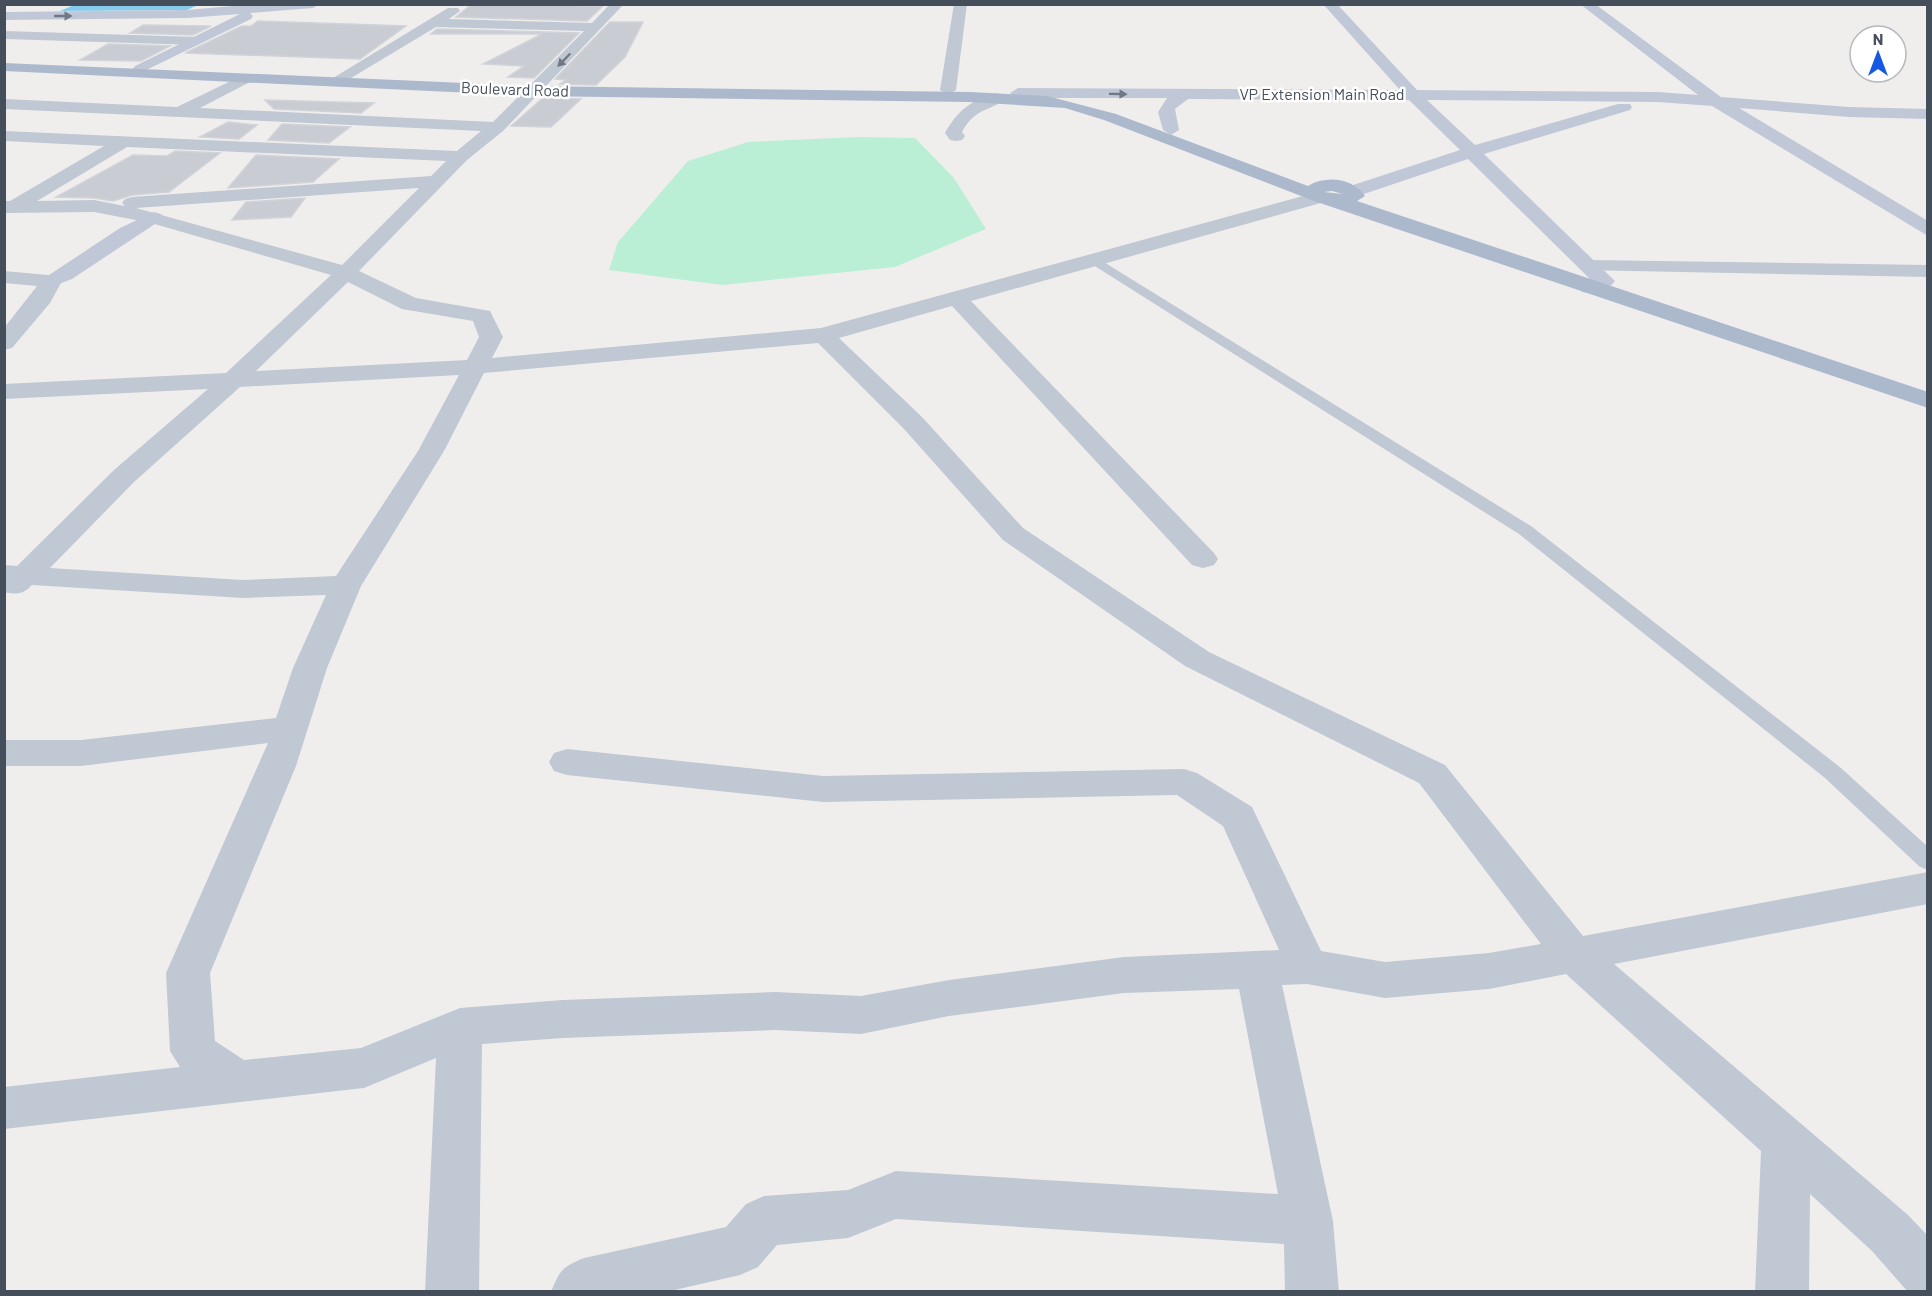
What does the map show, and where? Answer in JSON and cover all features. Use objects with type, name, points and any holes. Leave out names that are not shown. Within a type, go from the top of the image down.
[{"type":"main road","name":"Boulevard Road","points":[[4,65],[140,69],[536,88],[948,90],[1011,95]]},
{"type":"main road","name":"Boulevard Road","points":[[4,65],[244,79],[536,88],[1011,95]]},
{"type":"main road","points":[[1011,95],[1090,102],[1171,130],[1324,194],[1355,193],[1928,401]]},
{"type":"main road","points":[[1011,95],[1067,104],[1087,110],[1324,194],[1594,278],[1928,389]]},
{"type":"street","points":[[4,16],[187,14],[264,6],[313,4]]},
{"type":"street","points":[[341,78],[463,4]]},
{"type":"street","points":[[11,581],[124,476],[233,381],[346,273],[460,156],[497,127],[618,4]]},
{"type":"street","points":[[948,90],[961,4]]},
{"type":"street","name":"VP Extension Main Road","points":[[1329,4],[1413,95]]},
{"type":"street","points":[[1586,4],[1717,102],[1928,230]]},
{"type":"street","points":[[140,69],[264,6]]},
{"type":"street","points":[[512,25],[528,11]]},
{"type":"street","points":[[434,23],[596,27]]},
{"type":"street","points":[[4,35],[196,41]]},
{"type":"street","points":[[8,208],[123,142],[244,79]]},
{"type":"street","points":[[956,136],[953,133],[961,116],[974,106],[1011,95]]},
{"type":"street","name":"VP Extension Main Road","points":[[1011,95],[1413,95]]},
{"type":"street","points":[[1171,130],[1165,111],[1167,106],[1184,95]]},
{"type":"street","points":[[1413,95],[1658,97],[1850,112],[1928,114]]},
{"type":"street","points":[[1413,95],[1594,278],[1928,271]]},
{"type":"street","points":[[1355,193],[1471,152],[1658,97]]},
{"type":"street","points":[[4,104],[497,127]]},
{"type":"street","points":[[4,136],[460,156]]},
{"type":"street","points":[[8,208],[94,206],[436,181]]},
{"type":"street","points":[[4,392],[475,367],[779,341],[823,335],[1324,194]]},
{"type":"street","points":[[94,206],[154,218],[346,273],[410,304],[482,316],[490,337],[431,451],[345,586],[310,668],[292,728],[188,973],[193,1051],[238,1081]]},
{"type":"street","points":[[4,277],[51,281],[75,270],[134,226],[154,218]]},
{"type":"street","points":[[4,343],[42,298],[51,281]]},
{"type":"street","points":[[956,298],[1203,559]]},
{"type":"street","points":[[823,335],[913,423],[1013,534],[1197,659],[1432,774],[1574,955],[1890,1233],[1928,1274]]},
{"type":"street","points":[[11,581],[243,589],[345,586]]},
{"type":"street","points":[[4,753],[81,753],[292,728]]},
{"type":"street","points":[[567,762],[823,789],[1185,782],[1238,817],[1307,966]]},
{"type":"street","points":[[4,1108],[364,1068],[460,1027],[563,1018],[775,1011],[861,1015],[949,998],[1124,975],[1307,966],[1386,980],[1489,971],[1928,888]]},
{"type":"street","points":[[1257,970],[1308,1221],[1312,1292]]},
{"type":"street","points":[[460,1027],[462,1288]]},
{"type":"street","points":[[1782,1292],[1786,1142]]},
{"type":"street","points":[[577,1292],[584,1284],[740,1249],[764,1221],[848,1214],[896,1195],[1308,1221]]},
{"type":"lane","points":[[1094,260],[1525,530],[1833,773],[1928,861]]},
{"type":"green space","points":[[858,137],[915,138],[954,178],[986,229],[895,267],[722,285],[609,270],[618,242],[688,161],[748,142]]},
{"type":"water","points":[[74,5],[198,5],[187,10],[60,11]]},
{"type":"building","points":[[472,4],[603,6],[587,21],[456,17]]},
{"type":"building","points":[[258,21],[406,26],[360,59],[185,53],[242,26],[251,26]]},
{"type":"building","points":[[610,22],[643,22],[625,57],[596,85],[560,84],[566,80],[555,79]]},
{"type":"building","points":[[143,25],[211,26],[193,35],[130,33]]},
{"type":"building","points":[[437,29],[579,33],[534,78],[508,77],[524,66],[483,64],[542,34],[431,34]]},
{"type":"building","points":[[108,44],[170,46],[141,61],[80,60]]},
{"type":"building","points":[[543,98],[581,99],[551,127],[511,126]]},
{"type":"building","points":[[265,100],[374,103],[361,113],[274,109]]},
{"type":"building","points":[[228,122],[257,125],[239,139],[200,137]]},
{"type":"building","points":[[282,124],[350,127],[329,143],[268,140]]},
{"type":"building","points":[[175,151],[220,153],[169,192],[132,195],[113,201],[56,197],[133,155],[167,156]]},
{"type":"building","points":[[256,155],[339,159],[313,182],[228,188]]},
{"type":"building","points":[[305,198],[291,217],[232,220],[246,202]]}]
